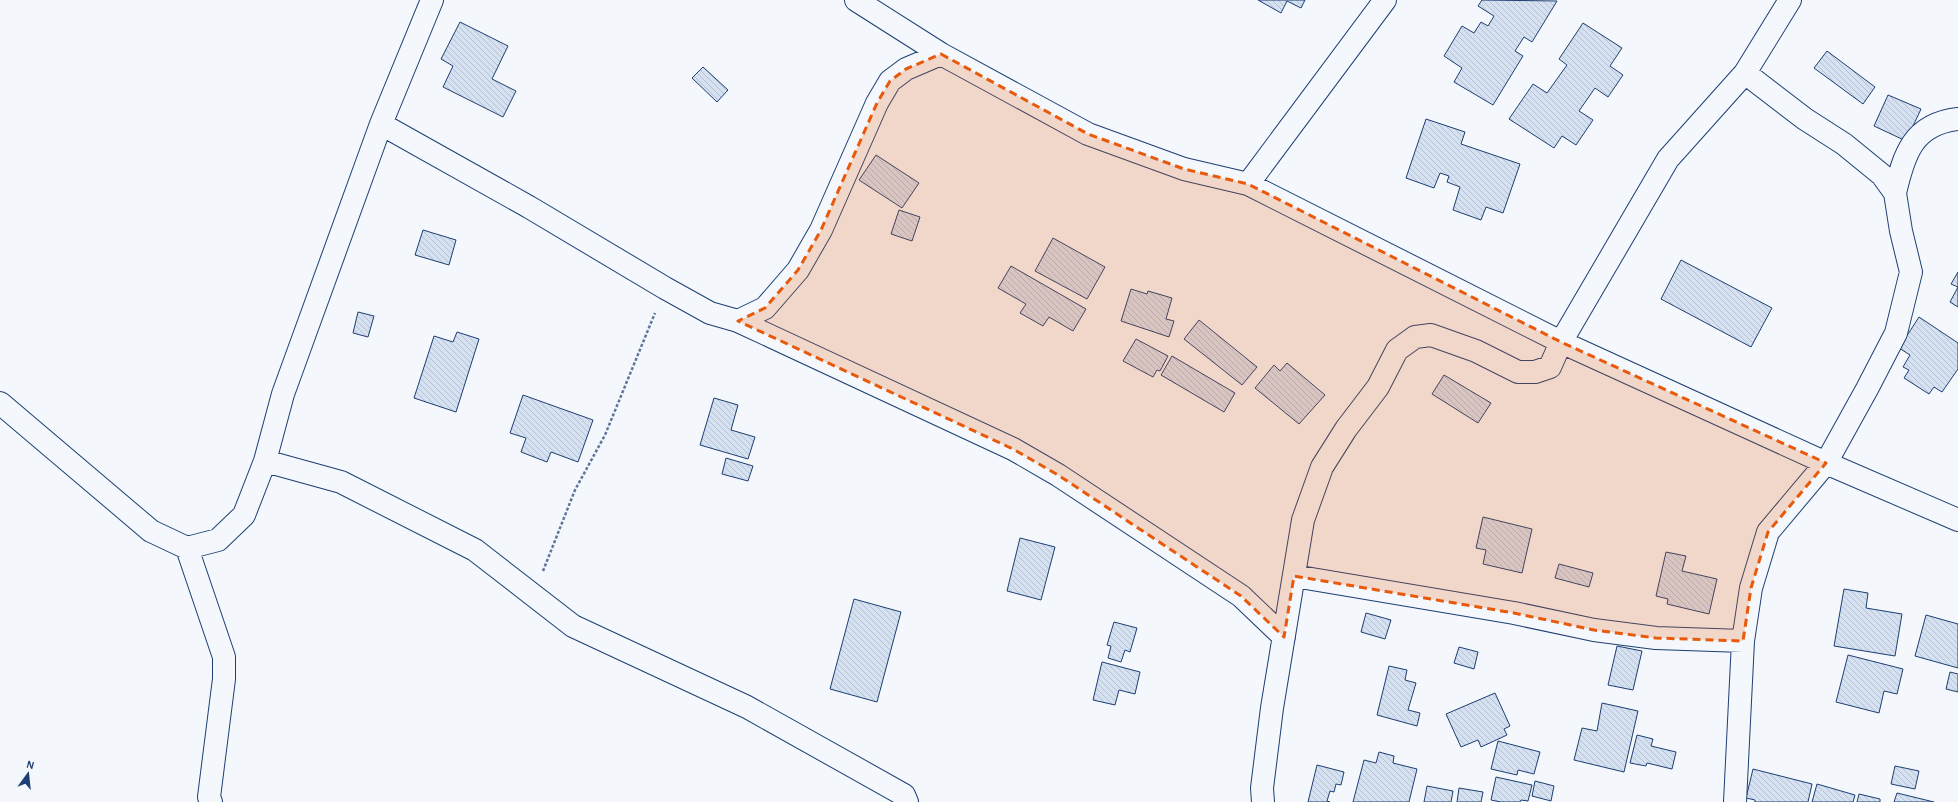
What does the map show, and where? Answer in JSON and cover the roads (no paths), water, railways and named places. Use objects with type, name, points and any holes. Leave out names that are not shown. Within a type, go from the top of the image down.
[{"type":"street","points":[[0,402],[151,531],[187,548],[218,540],[244,516],[265,461],[283,394],[381,124],[432,0]]},
{"type":"street","points":[[856,0],[942,54],[1088,134],[1184,169],[1248,184],[1561,342],[1826,463],[1958,520]]},
{"type":"street","points":[[1248,184],[1386,0]]},
{"type":"street","points":[[1263,802],[1262,788],[1272,708],[1304,520],[1322,467],[1346,428],[1378,387],[1396,350],[1415,337],[1431,335],[1476,351],[1518,372],[1535,372],[1550,367],[1561,342],[1668,158],[1745,73],[1790,0]]},
{"type":"street","points":[[738,321],[765,308],[798,270],[821,230],[877,103],[890,81],[906,69],[942,54]]},
{"type":"street","points":[[1745,73],[1805,119],[1844,144],[1882,175],[1895,193]]},
{"type":"street","points":[[1735,802],[1743,641],[1751,588],[1768,532],[1826,463],[1896,333],[1911,272],[1901,231],[1895,193],[1902,164],[1913,142],[1928,129],[1943,121],[1958,119]]},
{"type":"street","points":[[381,124],[529,207],[710,313],[738,321],[1013,448],[1058,474],[1241,596],[1284,637]]},
{"type":"street","points":[[265,461],[341,482],[475,550],[573,626],[747,707],[904,795],[907,802]]},
{"type":"street","points":[[187,548],[224,657],[224,679],[213,756],[209,797],[211,802]]},
{"type":"street","points":[[1294,576],[1514,613],[1594,630],[1656,638],[1743,641]]}]
